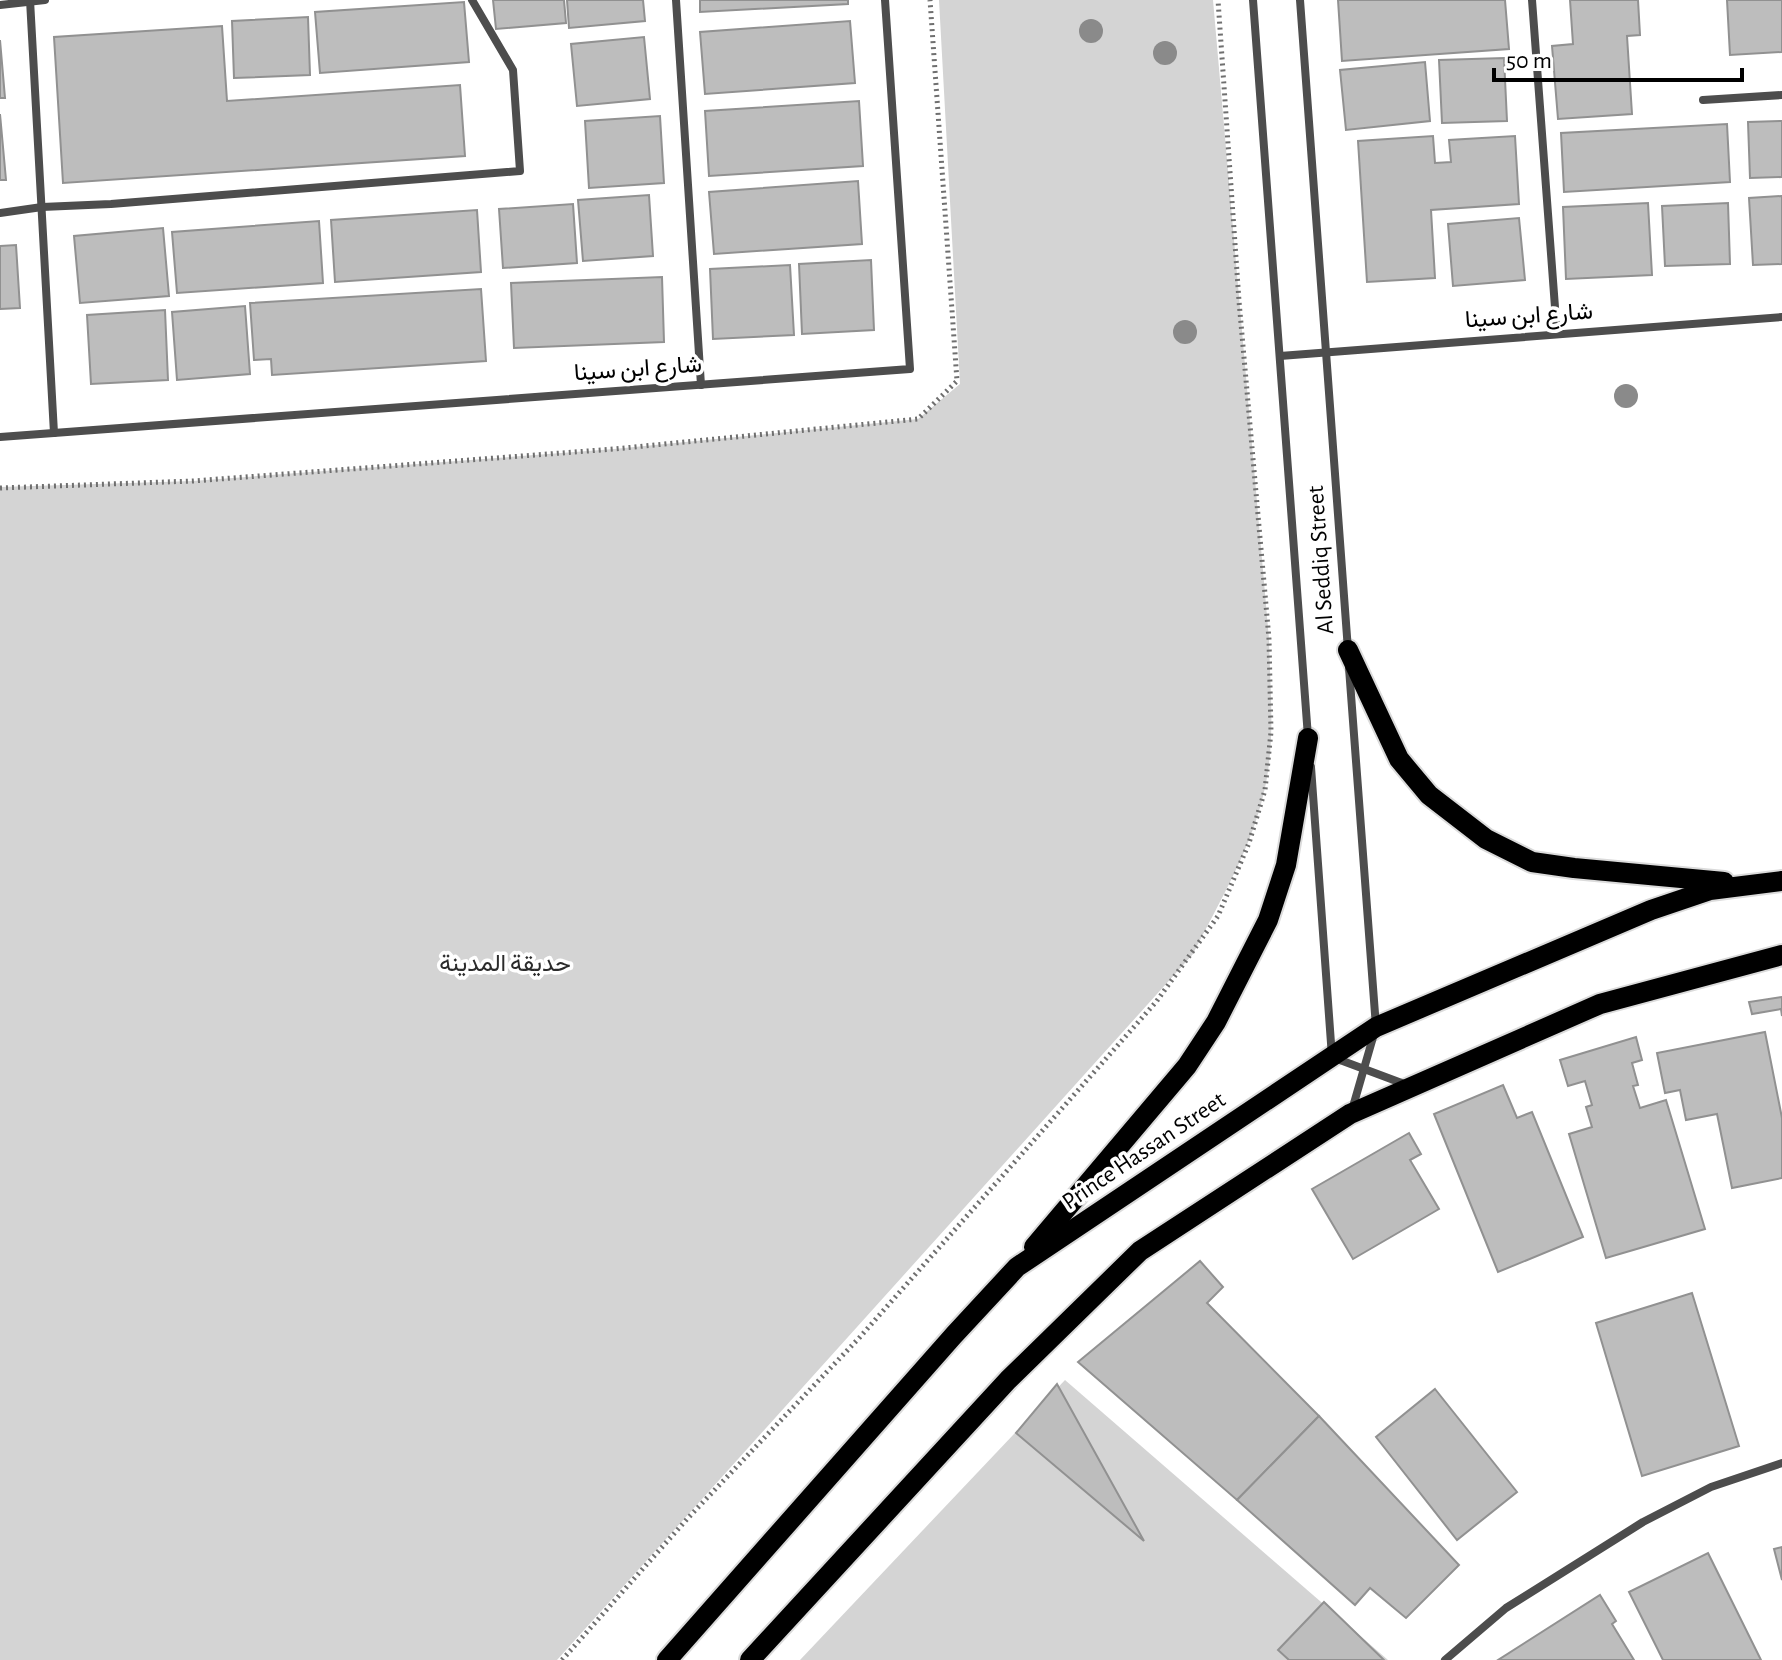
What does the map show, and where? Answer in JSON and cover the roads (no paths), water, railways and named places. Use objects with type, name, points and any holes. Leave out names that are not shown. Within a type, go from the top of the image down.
[{"type":"main road","points":[[1348,650],[1399,759],[1429,795],[1486,839],[1532,862],[1743,885]]},
{"type":"main road","points":[[1017,1267],[1187,1066],[1216,1022],[1268,920],[1286,865],[1308,738]]},
{"type":"main road","name":"Prince Hassan Street","points":[[667,1660],[1017,1267],[1376,1027],[1651,910],[1710,890],[1782,881]]},
{"type":"main road","points":[[750,1660],[1008,1380],[1140,1251],[1350,1114],[1600,1004],[1782,955]]},
{"type":"street","points":[[30,0],[54,433]]},
{"type":"street","points":[[0,5],[45,0]]},
{"type":"street","points":[[0,213],[42,207],[520,171],[513,70],[472,0]]},
{"type":"street","points":[[676,0],[701,385]]},
{"type":"street","name":"شارع ابن سينا","points":[[0,437],[910,369],[885,0]]},
{"type":"street","name":"Al Seddiq Street","points":[[1253,0],[1332,1057]]},
{"type":"street","name":"Al Seddiq Street","points":[[1300,0],[1376,1027],[1350,1114]]},
{"type":"street","points":[[1532,0],[1557,334]]},
{"type":"street","points":[[1703,100],[1782,95]]},
{"type":"street","name":"شارع ابن سينا","points":[[1280,356],[1782,317]]},
{"type":"street","points":[[1332,1057],[1411,1086]]},
{"type":"street","points":[[1445,1660],[1506,1608],[1643,1522],[1711,1487],[1782,1463]]},
{"type":"park label","name":"حديقة المدينة","points":[[505,964]]}]
